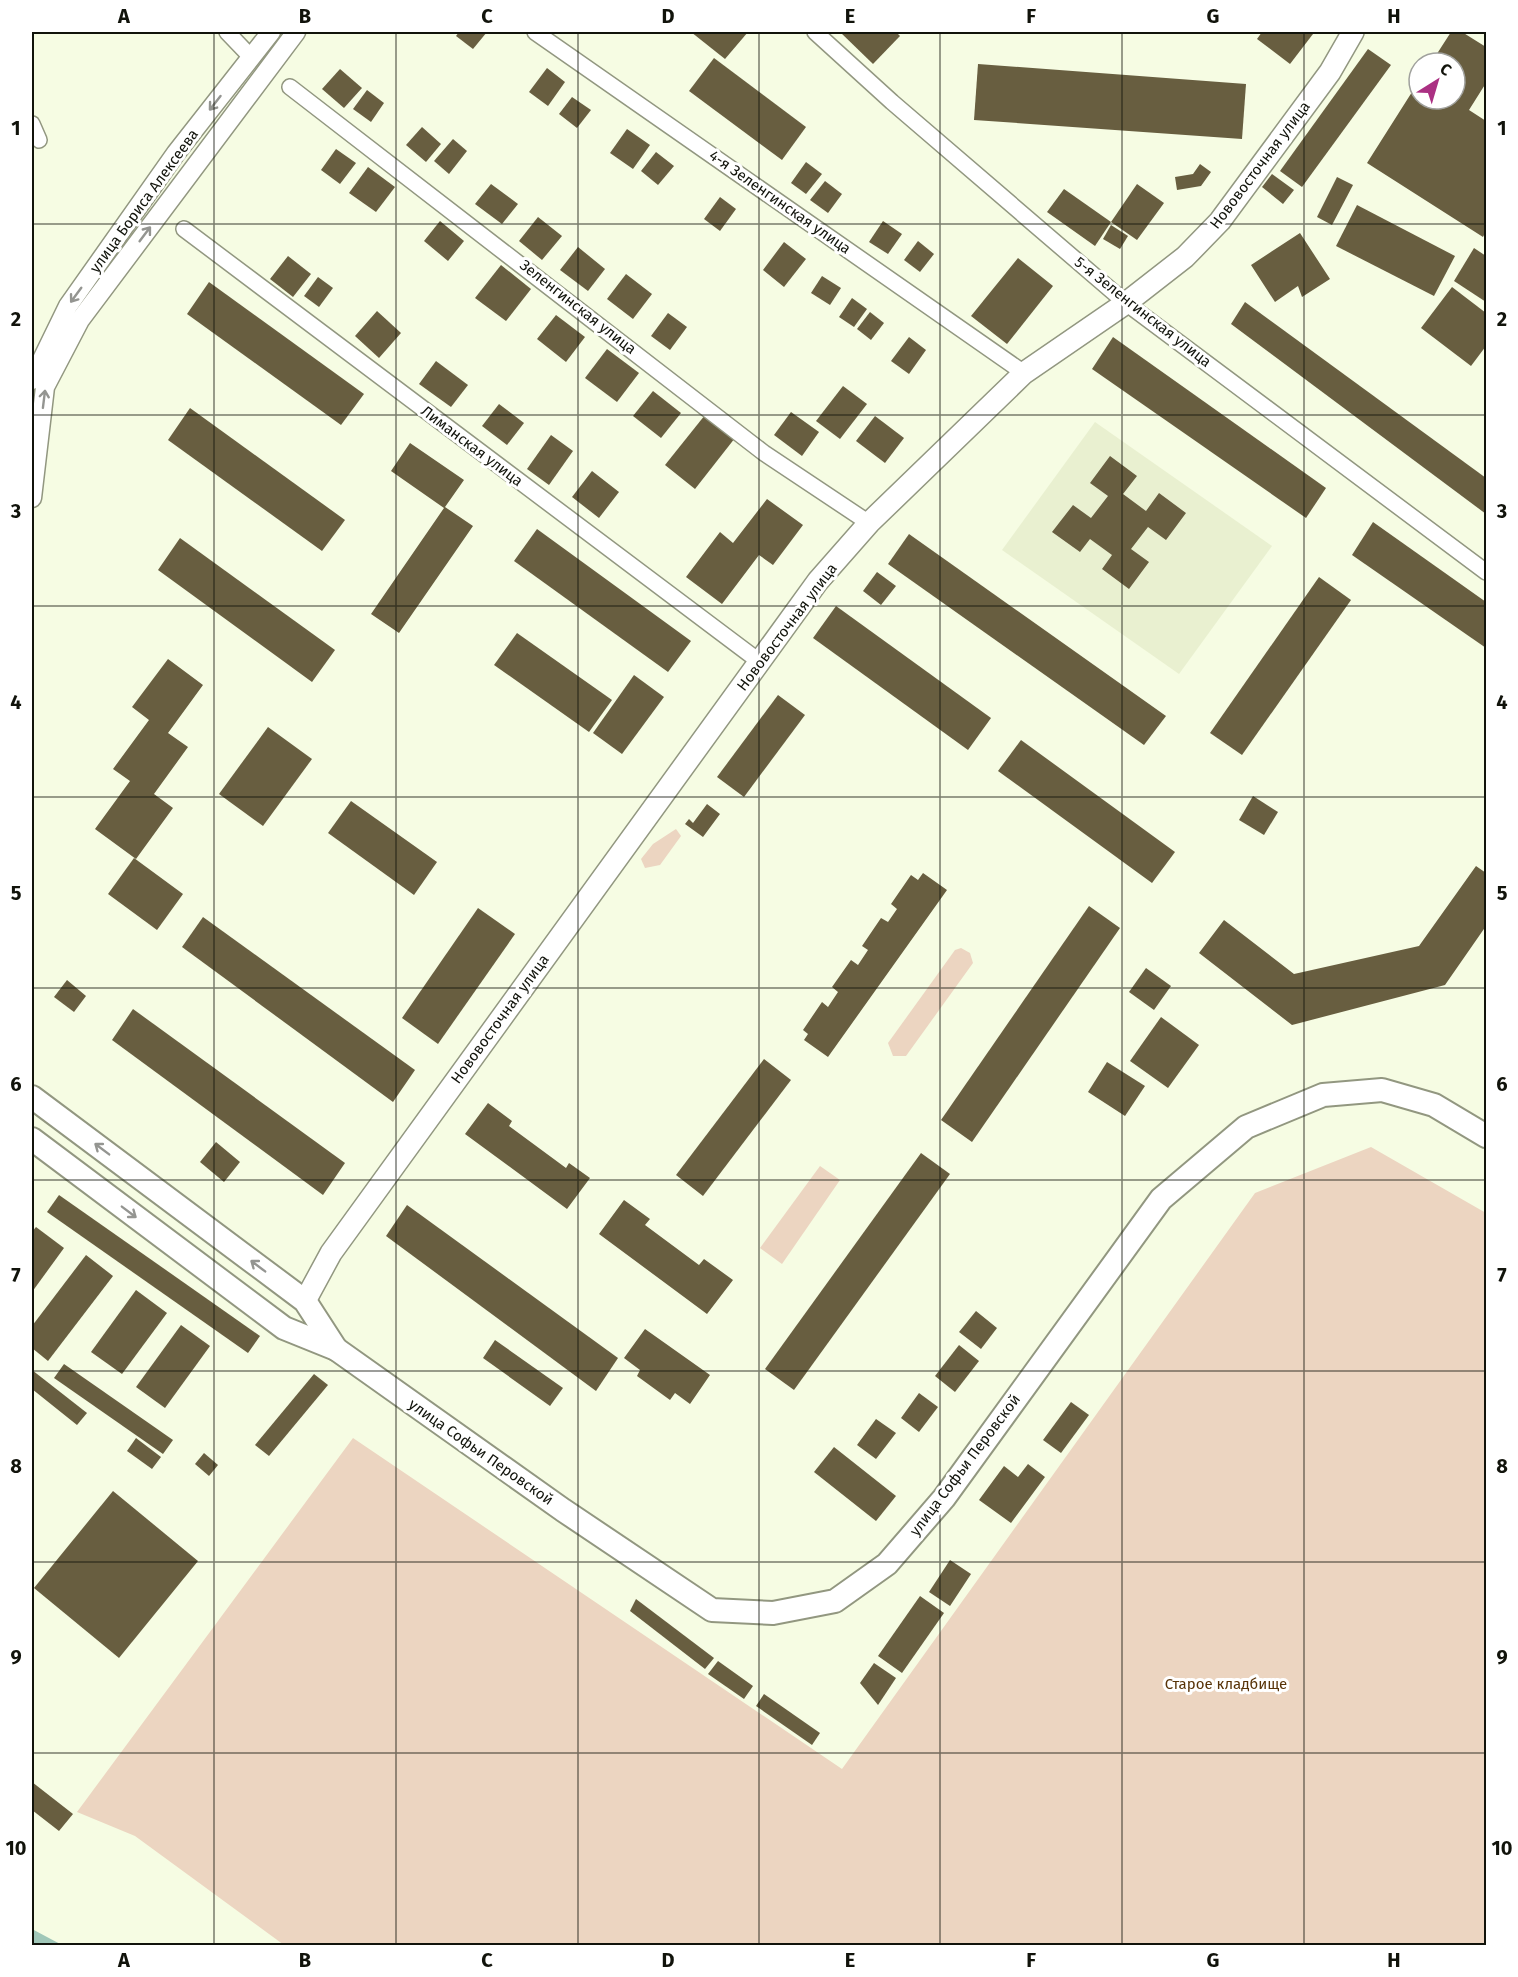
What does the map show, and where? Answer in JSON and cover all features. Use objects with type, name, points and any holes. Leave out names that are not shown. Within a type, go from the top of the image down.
[{"type":"main road","name":"Нововосточная улица","points":[[304,1301],[331,1253],[818,581],[869,523],[1024,373],[1126,303],[1185,257],[1220,221],[1330,72],[1353,32]]},
{"type":"main road","name":"улица Софьи Перовской","points":[[32,1139],[284,1328],[336,1349],[563,1510],[712,1610],[773,1613],[835,1601],[887,1564],[939,1506],[1161,1200],[1246,1127],[1323,1095],[1382,1090],[1434,1105],[1486,1136]]},
{"type":"main road","name":"улица Софьи Перовской","points":[[32,1097],[304,1301],[336,1349]]},
{"type":"main road","points":[[284,1328],[304,1301]]},
{"type":"street","points":[[226,32],[251,57]]},
{"type":"street","name":"улица Бориса Алексеева","points":[[32,380],[68,306],[176,153],[272,32]]},
{"type":"street","points":[[32,498],[45,387],[80,320],[296,32]]},
{"type":"street","name":"4-я Зеленгинская улица","points":[[535,32],[1024,373]]},
{"type":"street","name":"5-я Зеленгинская улица","points":[[815,32],[892,102],[1126,303],[1486,572]]},
{"type":"street","name":"Зеленгинская улица","points":[[290,87],[764,453],[869,523]]},
{"type":"street","points":[[32,124],[39,140]]},
{"type":"street","name":"Лиманская улица","points":[[184,230],[760,662]]},
{"type":"shaded area","points":[[1095,422],[1272,546],[1179,674],[1002,550]]},
{"type":"shaded area","points":[[32,1929],[62,1945],[32,1945]]},
{"type":"green space","points":[[676,829],[681,836],[660,865],[645,868],[641,859],[653,844]]},
{"type":"green space","points":[[961,948],[970,953],[973,963],[906,1056],[893,1056],[888,1043],[955,950]]},
{"type":"green space","name":"Старое кладбище","points":[[1371,1147],[1486,1213],[1486,1945],[284,1945],[135,1836],[77,1812],[353,1438],[842,1769],[1255,1193]]},
{"type":"green space","points":[[820,1166],[840,1180],[782,1264],[760,1248]]},
{"type":"building","points":[[459,32],[487,32],[473,49],[456,36]]},
{"type":"building","points":[[691,32],[748,32],[725,59]]},
{"type":"building","points":[[840,32],[896,32],[900,36],[873,64]]},
{"type":"building","points":[[1262,32],[1310,32],[1313,34],[1290,64],[1257,39]]},
{"type":"building","points":[[1451,32],[1462,32],[1486,47],[1486,83],[1469,110],[1486,121],[1486,231],[1483,237],[1367,163],[1407,100],[1407,111],[1467,111],[1467,51],[1439,51]]},
{"type":"building","points":[[1368,49],[1391,65],[1302,187],[1280,171]]},
{"type":"building","points":[[714,58],[806,127],[782,160],[689,91]]},
{"type":"building","points":[[978,64],[1246,84],[1242,139],[974,120]]},
{"type":"building","points":[[547,68],[565,82],[548,106],[529,92]]},
{"type":"building","points":[[340,69],[362,88],[344,108],[322,89]]},
{"type":"building","points":[[367,90],[384,103],[371,122],[353,109]]},
{"type":"building","points":[[572,97],[591,110],[577,128],[559,114]]},
{"type":"building","points":[[422,127],[441,144],[426,162],[406,145]]},
{"type":"building","points":[[627,129],[650,145],[633,169],[610,153]]},
{"type":"building","points":[[453,139],[467,151],[449,174],[434,161]]},
{"type":"building","points":[[336,149],[356,163],[340,184],[321,170]]},
{"type":"building","points":[[656,152],[674,166],[658,185],[641,171]]},
{"type":"building","points":[[806,162],[822,174],[806,194],[791,183]]},
{"type":"building","points":[[1200,164],[1211,172],[1201,186],[1177,190],[1175,177],[1193,174]]},
{"type":"building","points":[[368,167],[395,187],[376,212],[349,193]]},
{"type":"building","points":[[1272,174],[1294,190],[1283,204],[1262,187]]},
{"type":"building","points":[[1337,177],[1353,185],[1332,225],[1317,217]]},
{"type":"building","points":[[825,181],[842,194],[828,213],[810,200]]},
{"type":"building","points":[[491,184],[518,204],[502,224],[475,204]]},
{"type":"building","points":[[1137,184],[1164,203],[1137,240],[1111,222]]},
{"type":"building","points":[[1064,189],[1111,222],[1095,246],[1047,212]]},
{"type":"building","points":[[720,197],[736,209],[720,231],[704,219]]},
{"type":"building","points":[[1357,205],[1455,256],[1434,296],[1336,246]]},
{"type":"building","points":[[538,217],[562,236],[542,260],[519,241]]},
{"type":"building","points":[[440,221],[464,241],[448,261],[424,241]]},
{"type":"building","points":[[883,221],[902,234],[888,254],[869,242]]},
{"type":"building","points":[[1111,225],[1128,236],[1120,249],[1103,239]]},
{"type":"building","points":[[1300,233],[1330,279],[1302,297],[1298,286],[1275,302],[1251,265]]},
{"type":"building","points":[[918,241],[934,254],[920,272],[904,260]]},
{"type":"building","points":[[784,242],[806,259],[784,287],[763,270]]},
{"type":"building","points":[[578,247],[605,269],[588,291],[560,270]]},
{"type":"building","points":[[1474,248],[1486,256],[1486,302],[1454,281]]},
{"type":"building","points":[[288,256],[311,274],[293,297],[270,279]]},
{"type":"building","points":[[1018,258],[1053,286],[1007,344],[971,316]]},
{"type":"building","points":[[501,265],[531,289],[506,321],[475,298]]},
{"type":"building","points":[[626,274],[652,294],[633,319],[607,299]]},
{"type":"building","points":[[822,276],[841,288],[830,305],[811,293]]},
{"type":"building","points":[[318,277],[333,288],[319,307],[304,296]]},
{"type":"building","points":[[209,282],[364,394],[341,425],[187,314]]},
{"type":"building","points":[[1452,287],[1486,313],[1486,346],[1471,366],[1421,328]]},
{"type":"building","points":[[852,298],[867,309],[854,327],[839,317]]},
{"type":"building","points":[[1245,302],[1486,478],[1486,514],[1231,324]]},
{"type":"building","points":[[377,311],[401,333],[379,358],[355,336]]},
{"type":"building","points":[[870,312],[884,323],[871,340],[857,329]]},
{"type":"building","points":[[668,313],[687,327],[670,350],[651,336]]},
{"type":"building","points":[[556,315],[585,337],[566,362],[537,339]]},
{"type":"building","points":[[909,337],[926,350],[909,374],[891,361]]},
{"type":"building","points":[[1113,337],[1326,488],[1306,518],[1092,369]]},
{"type":"building","points":[[607,349],[639,373],[617,402],[585,378]]},
{"type":"building","points":[[436,361],[468,385],[451,407],[419,384]]},
{"type":"building","points":[[843,386],[867,404],[840,439],[816,421]]},
{"type":"building","points":[[653,391],[681,413],[661,438],[633,416]]},
{"type":"building","points":[[499,404],[524,423],[507,445],[482,426]]},
{"type":"building","points":[[190,408],[345,520],[322,551],[168,440]]},
{"type":"building","points":[[791,412],[819,432],[802,456],[774,435]]},
{"type":"building","points":[[705,415],[735,438],[695,489],[665,465]]},
{"type":"building","points":[[875,416],[904,438],[885,463],[856,441]]},
{"type":"building","points":[[551,435],[573,451],[549,485],[527,469]]},
{"type":"building","points":[[410,443],[464,480],[445,507],[473,526],[399,633],[371,614],[444,508],[391,471]]},
{"type":"building","points":[[1110,456],[1137,476],[1123,494],[1146,511],[1159,493],[1186,513],[1166,540],[1148,527],[1131,549],[1149,562],[1129,589],[1102,569],[1112,555],[1090,539],[1080,552],[1052,532],[1073,505],[1091,518],[1108,496],[1090,483]]},
{"type":"building","points":[[592,471],[619,492],[599,518],[572,497]]},
{"type":"building","points":[[767,499],[803,525],[773,565],[759,555],[722,604],[686,577],[720,532],[733,543]]},
{"type":"building","points":[[1373,522],[1486,602],[1486,648],[1352,555]]},
{"type":"building","points":[[537,529],[691,641],[668,672],[514,561]]},
{"type":"building","points":[[909,534],[1166,716],[1144,745],[888,564]]},
{"type":"building","points":[[180,538],[335,650],[312,682],[158,570]]},
{"type":"building","points":[[877,572],[896,586],[881,605],[863,591]]},
{"type":"building","points":[[1319,577],[1351,600],[1242,755],[1210,733]]},
{"type":"building","points":[[836,606],[991,718],[968,750],[813,638]]},
{"type":"building","points":[[517,633],[612,700],[589,732],[494,665]]},
{"type":"building","points":[[168,659],[203,685],[168,733],[188,747],[154,794],[173,808],[136,859],[95,829],[130,781],[113,769],[149,720],[132,707]]},
{"type":"building","points":[[634,675],[664,697],[622,754],[593,733]]},
{"type":"building","points":[[778,695],[805,715],[744,797],[717,777]]},
{"type":"building","points":[[268,727],[312,759],[263,826],[219,794]]},
{"type":"building","points":[[1021,740],[1175,852],[1152,883],[998,771]]},
{"type":"building","points":[[1253,796],[1278,812],[1264,835],[1239,820]]},
{"type":"building","points":[[351,801],[437,862],[414,895],[328,833]]},
{"type":"building","points":[[707,804],[720,814],[703,837],[685,824],[689,819],[693,823]]},
{"type":"building","points":[[134,858],[183,894],[157,930],[108,894]]},
{"type":"building","points":[[1476,866],[1486,873],[1486,926],[1445,985],[1292,1025],[1199,953],[1224,920],[1294,974],[1419,946]]},
{"type":"building","points":[[923,873],[947,890],[828,1057],[804,1040],[808,1034],[803,1030],[822,1002],[828,1007],[838,992],[832,987],[851,960],[858,965],[868,950],[862,946],[881,918],[888,922],[897,909],[891,904],[911,875],[918,880]]},
{"type":"building","points":[[1089,906],[1120,928],[972,1142],[941,1120]]},
{"type":"building","points":[[478,908],[515,934],[438,1044],[402,1018]]},
{"type":"building","points":[[203,917],[415,1070],[393,1102],[182,947]]},
{"type":"building","points":[[1146,968],[1171,986],[1154,1010],[1129,992]]},
{"type":"building","points":[[67,980],[86,996],[74,1012],[54,997]]},
{"type":"building","points":[[133,1009],[345,1163],[323,1195],[112,1040]]},
{"type":"building","points":[[1161,1017],[1199,1045],[1168,1088],[1130,1061]]},
{"type":"building","points":[[764,1059],[791,1080],[703,1196],[676,1175]]},
{"type":"building","points":[[1107,1062],[1145,1086],[1125,1116],[1088,1092]]},
{"type":"building","points":[[488,1103],[512,1121],[509,1126],[566,1168],[569,1163],[590,1178],[567,1209],[465,1134]]},
{"type":"building","points":[[216,1142],[240,1162],[224,1182],[200,1162]]},
{"type":"building","points":[[921,1153],[950,1174],[794,1390],[765,1369]]},
{"type":"building","points":[[59,1195],[260,1336],[248,1353],[47,1212]]},
{"type":"building","points":[[624,1200],[650,1219],[645,1225],[699,1265],[704,1259],[733,1280],[707,1314],[599,1234]]},
{"type":"building","points":[[407,1205],[618,1358],[596,1391],[386,1236]]},
{"type":"building","points":[[36,1227],[64,1248],[32,1292],[32,1232]]},
{"type":"building","points":[[86,1255],[113,1276],[48,1361],[32,1348],[32,1326]]},
{"type":"building","points":[[136,1290],[167,1313],[122,1374],[91,1352]]},
{"type":"building","points":[[976,1311],[997,1328],[981,1349],[959,1332]]},
{"type":"building","points":[[181,1325],[210,1346],[165,1408],[136,1387]]},
{"type":"building","points":[[645,1329],[710,1375],[690,1404],[675,1393],[670,1400],[637,1376],[640,1370],[624,1358]]},
{"type":"building","points":[[495,1340],[563,1388],[550,1406],[483,1358]]},
{"type":"building","points":[[959,1345],[979,1361],[955,1392],[935,1376]]},
{"type":"building","points":[[64,1364],[173,1440],[163,1454],[54,1378]]},
{"type":"building","points":[[32,1370],[87,1413],[77,1425],[32,1389]]},
{"type":"building","points":[[314,1374],[328,1385],[269,1456],[255,1445]]},
{"type":"building","points":[[919,1393],[938,1407],[919,1432],[901,1418]]},
{"type":"building","points":[[1071,1402],[1089,1415],[1061,1453],[1043,1440]]},
{"type":"building","points":[[876,1419],[896,1433],[876,1459],[857,1445]]},
{"type":"building","points":[[136,1438],[161,1457],[152,1469],[127,1451]]},
{"type":"building","points":[[834,1447],[896,1496],[876,1521],[814,1472]]},
{"type":"building","points":[[204,1453],[218,1465],[209,1476],[195,1464]]},
{"type":"building","points":[[1028,1464],[1045,1477],[1011,1523],[979,1500],[1004,1466],[1018,1477]]},
{"type":"building","points":[[113,1491],[198,1561],[119,1658],[34,1588]]},
{"type":"building","points":[[950,1560],[971,1574],[950,1606],[929,1592]]},
{"type":"building","points":[[920,1596],[944,1613],[902,1673],[878,1656]]},
{"type":"building","points":[[636,1599],[714,1658],[705,1669],[630,1611]]},
{"type":"building","points":[[718,1661],[753,1686],[744,1699],[708,1674]]},
{"type":"building","points":[[874,1663],[896,1678],[878,1705],[860,1683]]},
{"type":"building","points":[[764,1694],[820,1733],[812,1745],[756,1706]]},
{"type":"building","points":[[32,1782],[73,1814],[59,1831],[32,1810]]}]
